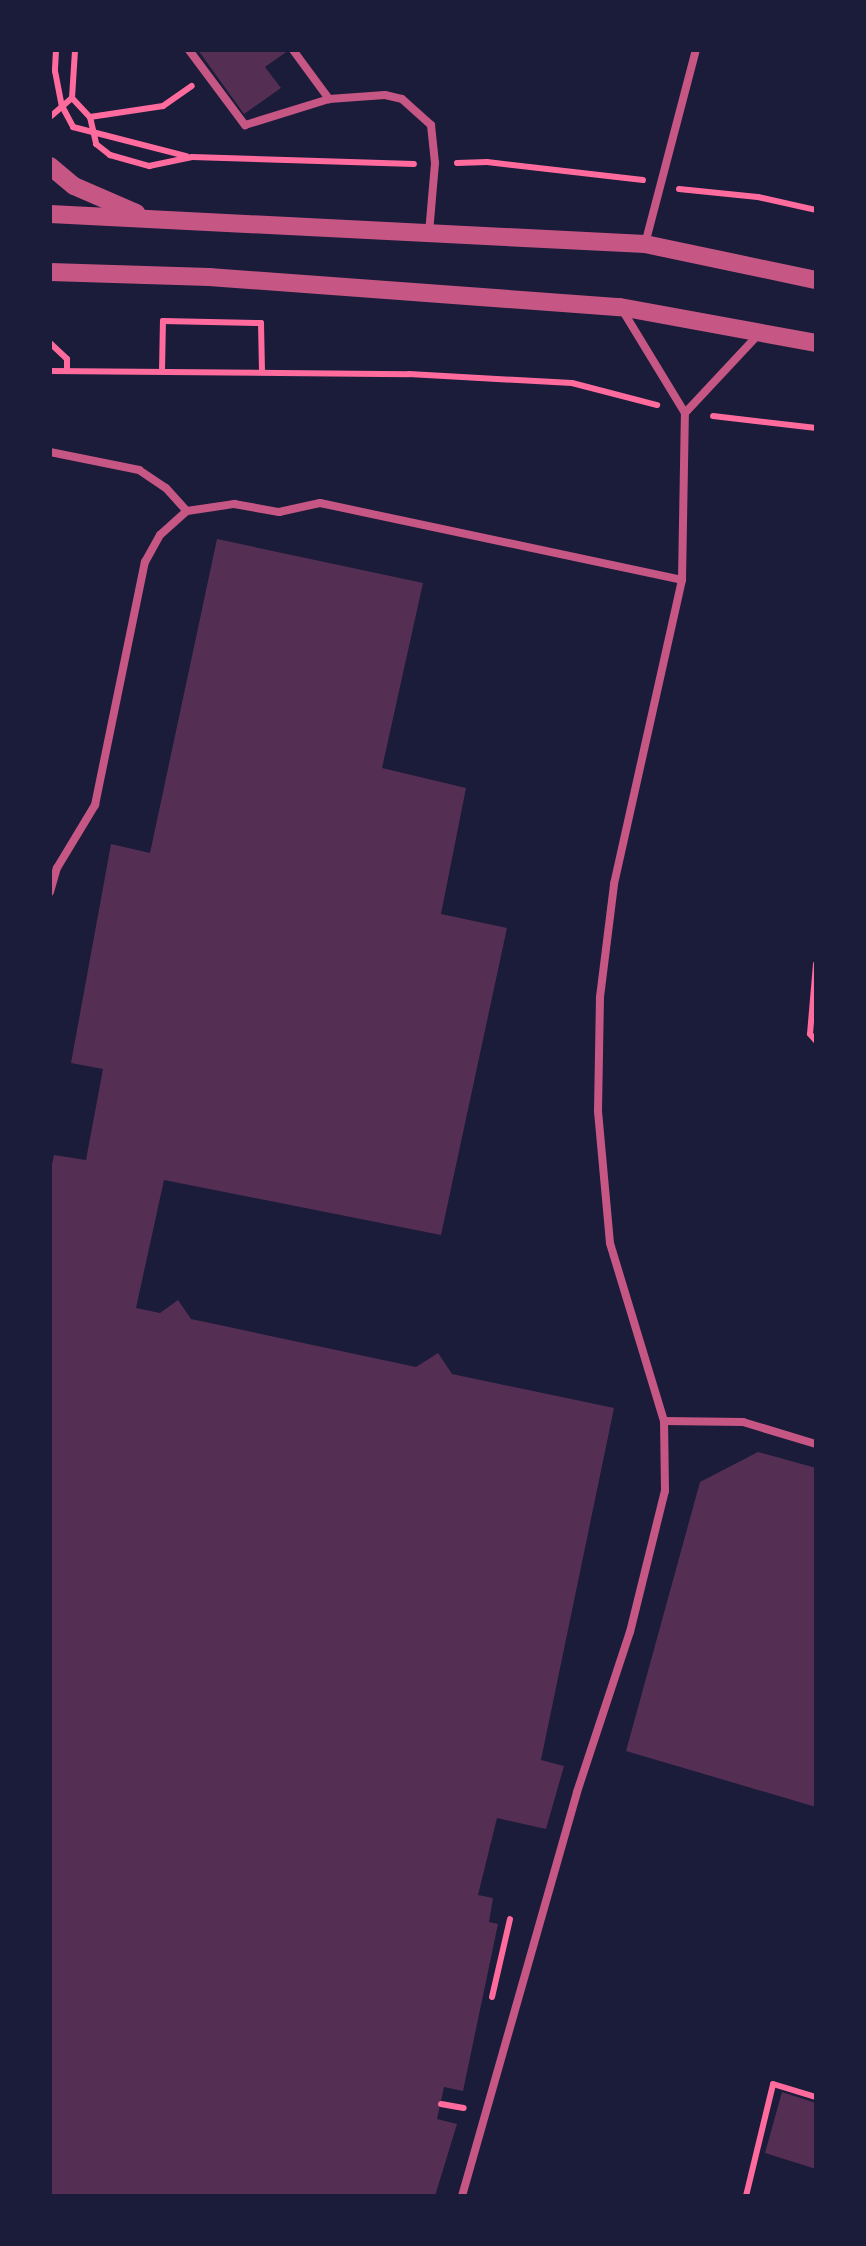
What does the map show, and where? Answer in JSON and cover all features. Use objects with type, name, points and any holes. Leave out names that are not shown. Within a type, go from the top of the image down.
[{"type":"street","points":[[50,166],[74,186],[146,218]]},
{"type":"street","points":[[50,214],[645,244],[816,280]]},
{"type":"street","points":[[50,272],[209,277],[620,307],[762,330],[816,343]]},
{"type":"lane","points":[[189,50],[245,125],[329,99],[386,95],[417,109],[431,126],[436,164],[429,233]]},
{"type":"lane","points":[[293,50],[329,99]]},
{"type":"lane","points":[[645,244],[696,50]]},
{"type":"lane","points":[[462,2196],[577,1792],[630,1632],[665,1490],[664,1422],[610,1242],[598,1110],[600,1016],[614,884],[682,580],[685,413],[620,307]]},
{"type":"lane","points":[[685,413],[762,330]]},
{"type":"lane","points":[[50,452],[140,470],[166,488],[186,512]]},
{"type":"lane","points":[[50,892],[57,868],[95,805],[145,562],[160,534],[186,512],[234,504],[279,512],[320,504],[682,580]]},
{"type":"lane","points":[[664,1422],[742,1422],[816,1444]]},
{"type":"path","points":[[56,50],[55,71],[62,106],[73,127],[192,158]]},
{"type":"path","points":[[75,50],[72,98],[90,117],[96,144],[110,155],[149,166],[192,158],[488,162],[694,192],[758,197],[816,210]]},
{"type":"path","points":[[90,117],[163,106],[207,75]]},
{"type":"path","points":[[50,117],[72,98]]},
{"type":"path","points":[[162,372],[164,321],[261,323],[262,372]]},
{"type":"path","points":[[50,342],[67,359],[67,371]]},
{"type":"path","points":[[50,371],[408,374],[572,383],[685,413],[816,428]]},
{"type":"path","points":[[816,964],[810,1034],[816,1041]]},
{"type":"path","points":[[746,2196],[774,2084],[816,2097]]},
{"type":"building","points":[[198,50],[289,50],[265,67],[281,88],[244,114]]},
{"type":"building","points":[[217,539],[423,583],[382,768],[466,788],[441,914],[507,928],[441,1235],[164,1180],[136,1308],[160,1313],[178,1300],[191,1319],[416,1367],[438,1353],[452,1374],[614,1408],[541,1760],[564,1766],[546,1829],[497,1818],[478,1895],[493,1898],[489,1922],[498,1924],[463,2091],[444,2087],[437,2119],[457,2124],[435,2196],[50,2196],[50,1174],[54,1155],[86,1160],[103,1069],[71,1063],[111,844],[150,853]]},
{"type":"building","points":[[758,1452],[816,1468],[816,1807],[626,1751],[700,1482]]},
{"type":"building","points":[[782,2092],[816,2103],[816,2169],[765,2153]]}]
